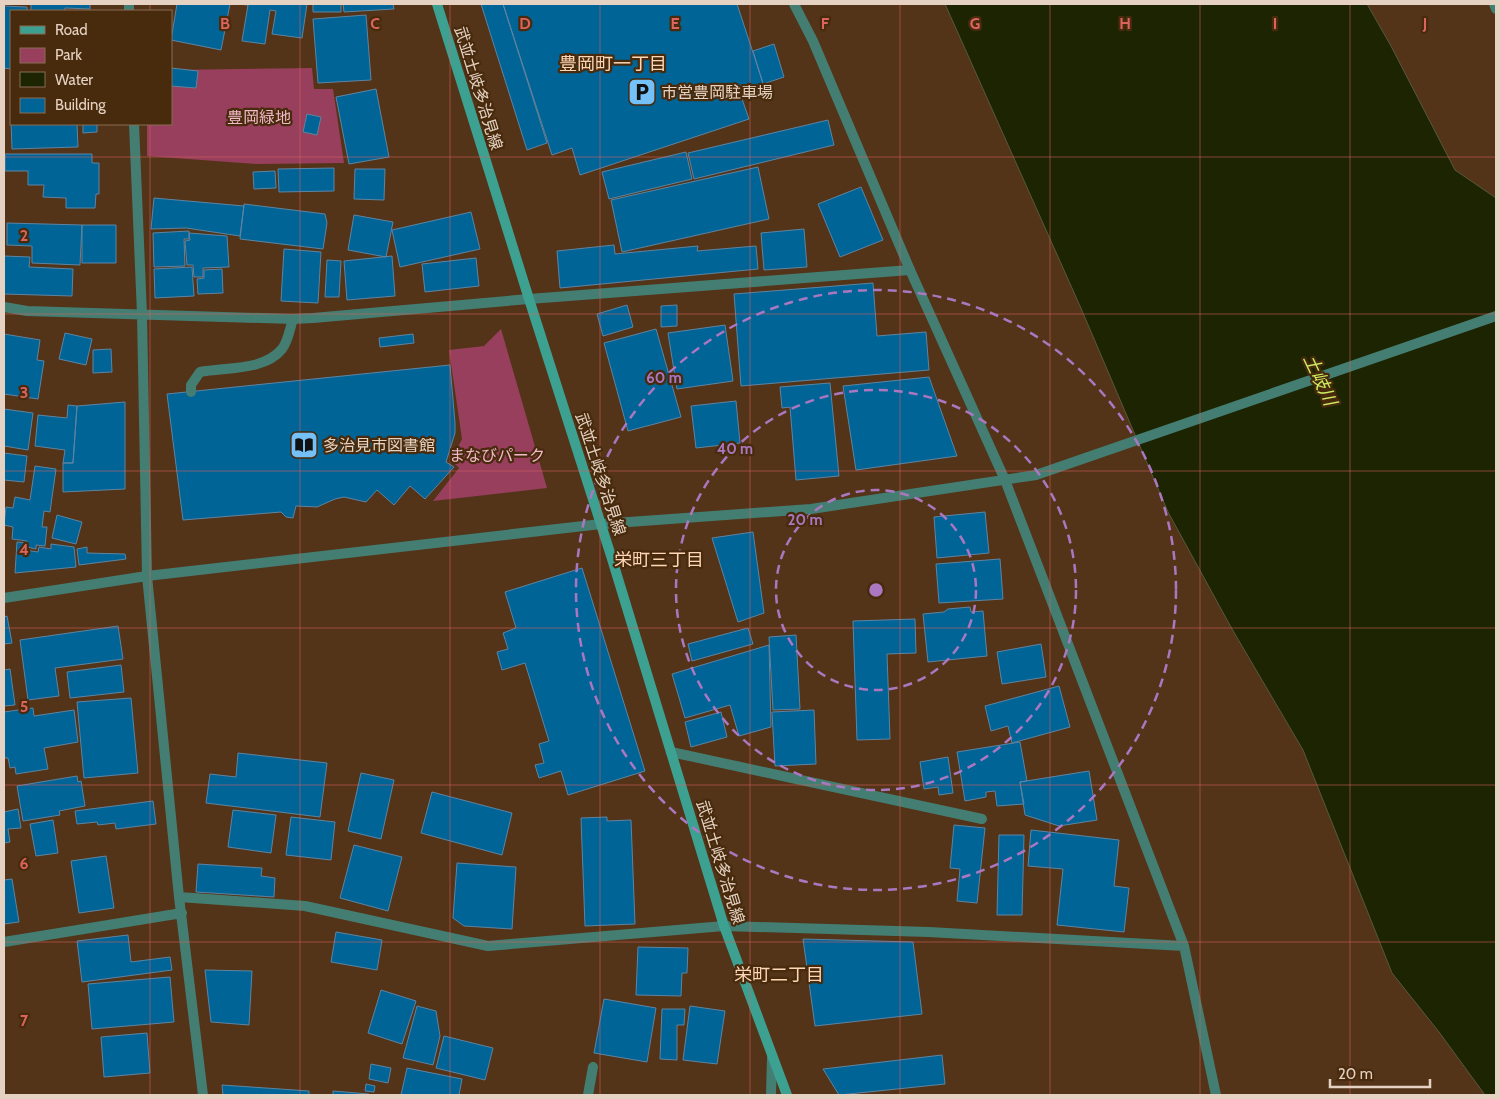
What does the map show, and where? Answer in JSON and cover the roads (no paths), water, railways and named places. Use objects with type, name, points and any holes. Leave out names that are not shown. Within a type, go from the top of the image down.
[{"type":"main road","name":"武並土岐多治見線","points":[[437,4],[601,524],[724,926],[787,1095]]},
{"type":"street","points":[[794,4],[813,41],[910,270],[1006,480],[1184,946],[1216,1095]]},
{"type":"street","points":[[1494,4],[1496,9]]},
{"type":"street","points":[[134,125],[142,314],[147,576],[180,897],[203,1095]]},
{"type":"street","points":[[4,307],[26,311],[293,319],[910,270]]},
{"type":"street","points":[[4,598],[147,576],[601,524],[810,509],[1036,475],[1496,316]]},
{"type":"street","points":[[192,392],[191,384],[200,372],[255,365],[272,358],[284,348],[293,319]]},
{"type":"street","points":[[671,752],[982,819]]},
{"type":"street","points":[[180,897],[304,906],[488,946],[724,926],[929,932],[1184,946]]},
{"type":"street","points":[[4,942],[182,913]]},
{"type":"street","points":[[771,1095],[772,1058]]},
{"type":"street","points":[[588,1095],[592,1067]]},
{"type":"water","name":"土岐川","points":[[945,4],[1367,4],[1391,46],[1455,170],[1496,198],[1496,1095],[1485,1095],[1439,1032],[1392,973],[1303,750],[1232,629],[1168,512],[1080,306]]},
{"type":"place","name":"市営豊岡駐車場","points":[[642,92]]},
{"type":"place","name":"多治見市図書館","points":[[304,445]]},
{"type":"district","name":"豊岡町一丁目","points":[[613,64]]},
{"type":"district","name":"栄町三丁目","points":[[659,560]]},
{"type":"district","name":"栄町二丁目","points":[[779,975]]},
{"type":"park label","name":"豊岡緑地","points":[[259,117]]},
{"type":"park label","name":"まなびパーク","points":[[497,455]]}]
